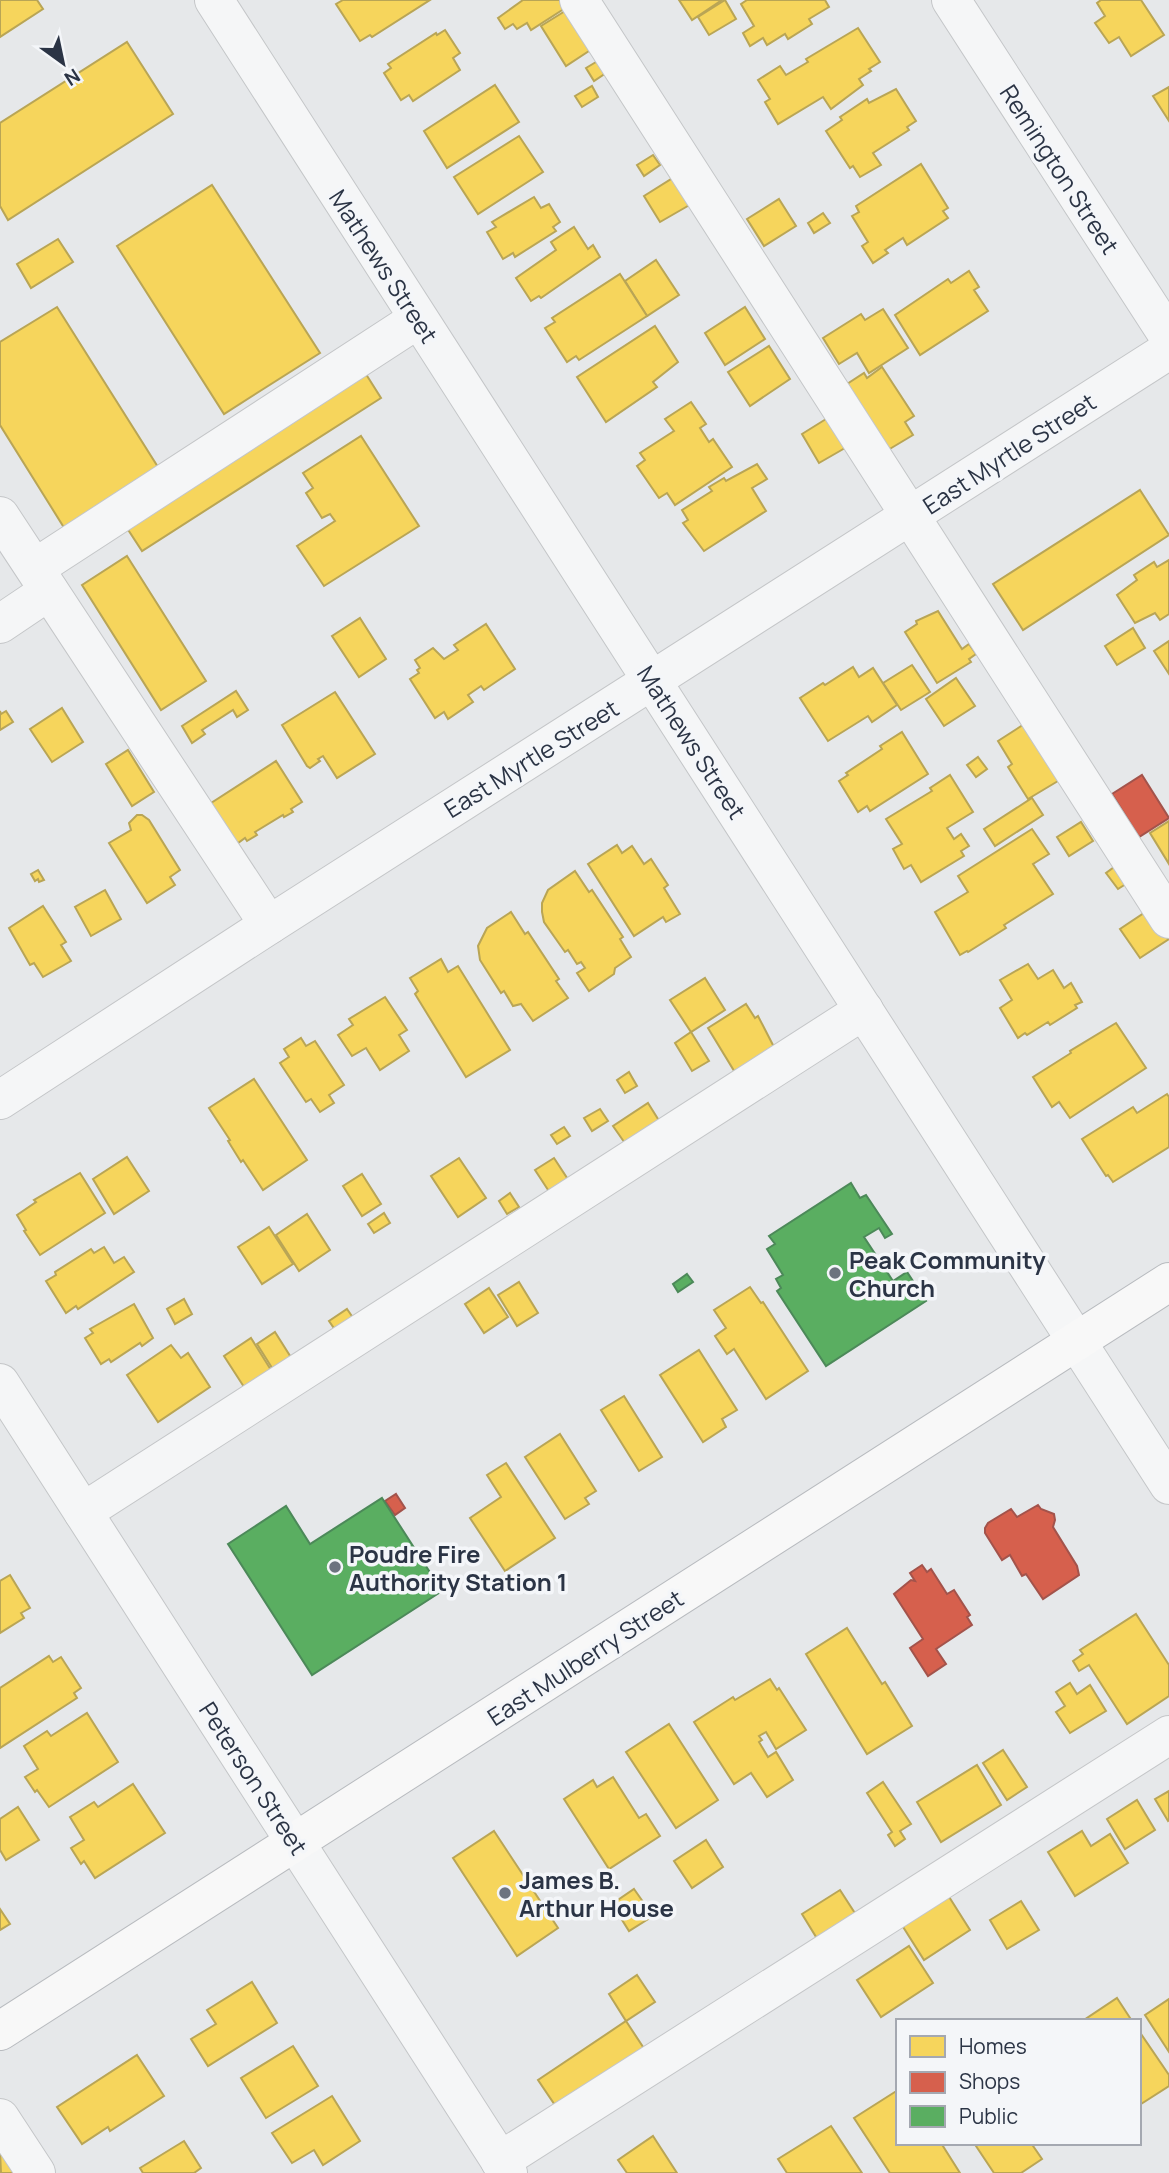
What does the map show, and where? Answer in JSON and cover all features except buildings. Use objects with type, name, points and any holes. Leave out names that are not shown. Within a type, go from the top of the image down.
[{"type":"highway","name":"East Mulberry Street","points":[[0,2031],[1169,1282]]},
{"type":"street","name":"Mathews Street","points":[[214,0],[1169,1485]]},
{"type":"street","points":[[579,0],[1169,919]]},
{"type":"street","name":"Remington Street","points":[[951,0],[1169,337]]},
{"type":"street","points":[[0,624],[42,579],[418,319]]},
{"type":"street","name":"East Myrtle Street","points":[[0,1100],[1169,350]]},
{"type":"street","points":[[1,519],[269,925]]},
{"type":"street","points":[[83,1512],[864,1010]]},
{"type":"street","name":"Peterson Street","points":[[0,1383],[504,2167]]},
{"type":"street","points":[[504,2167],[1169,1735]]},
{"type":"street","points":[[0,2118],[36,2173]]},
{"type":"place","name":"Peak Community Church","points":[[835,1273]]},
{"type":"place","name":"Poudre Fire Authority Station 1","points":[[335,1567]]},
{"type":"place","name":"James B. Arthur House","points":[[505,1893]]}]
